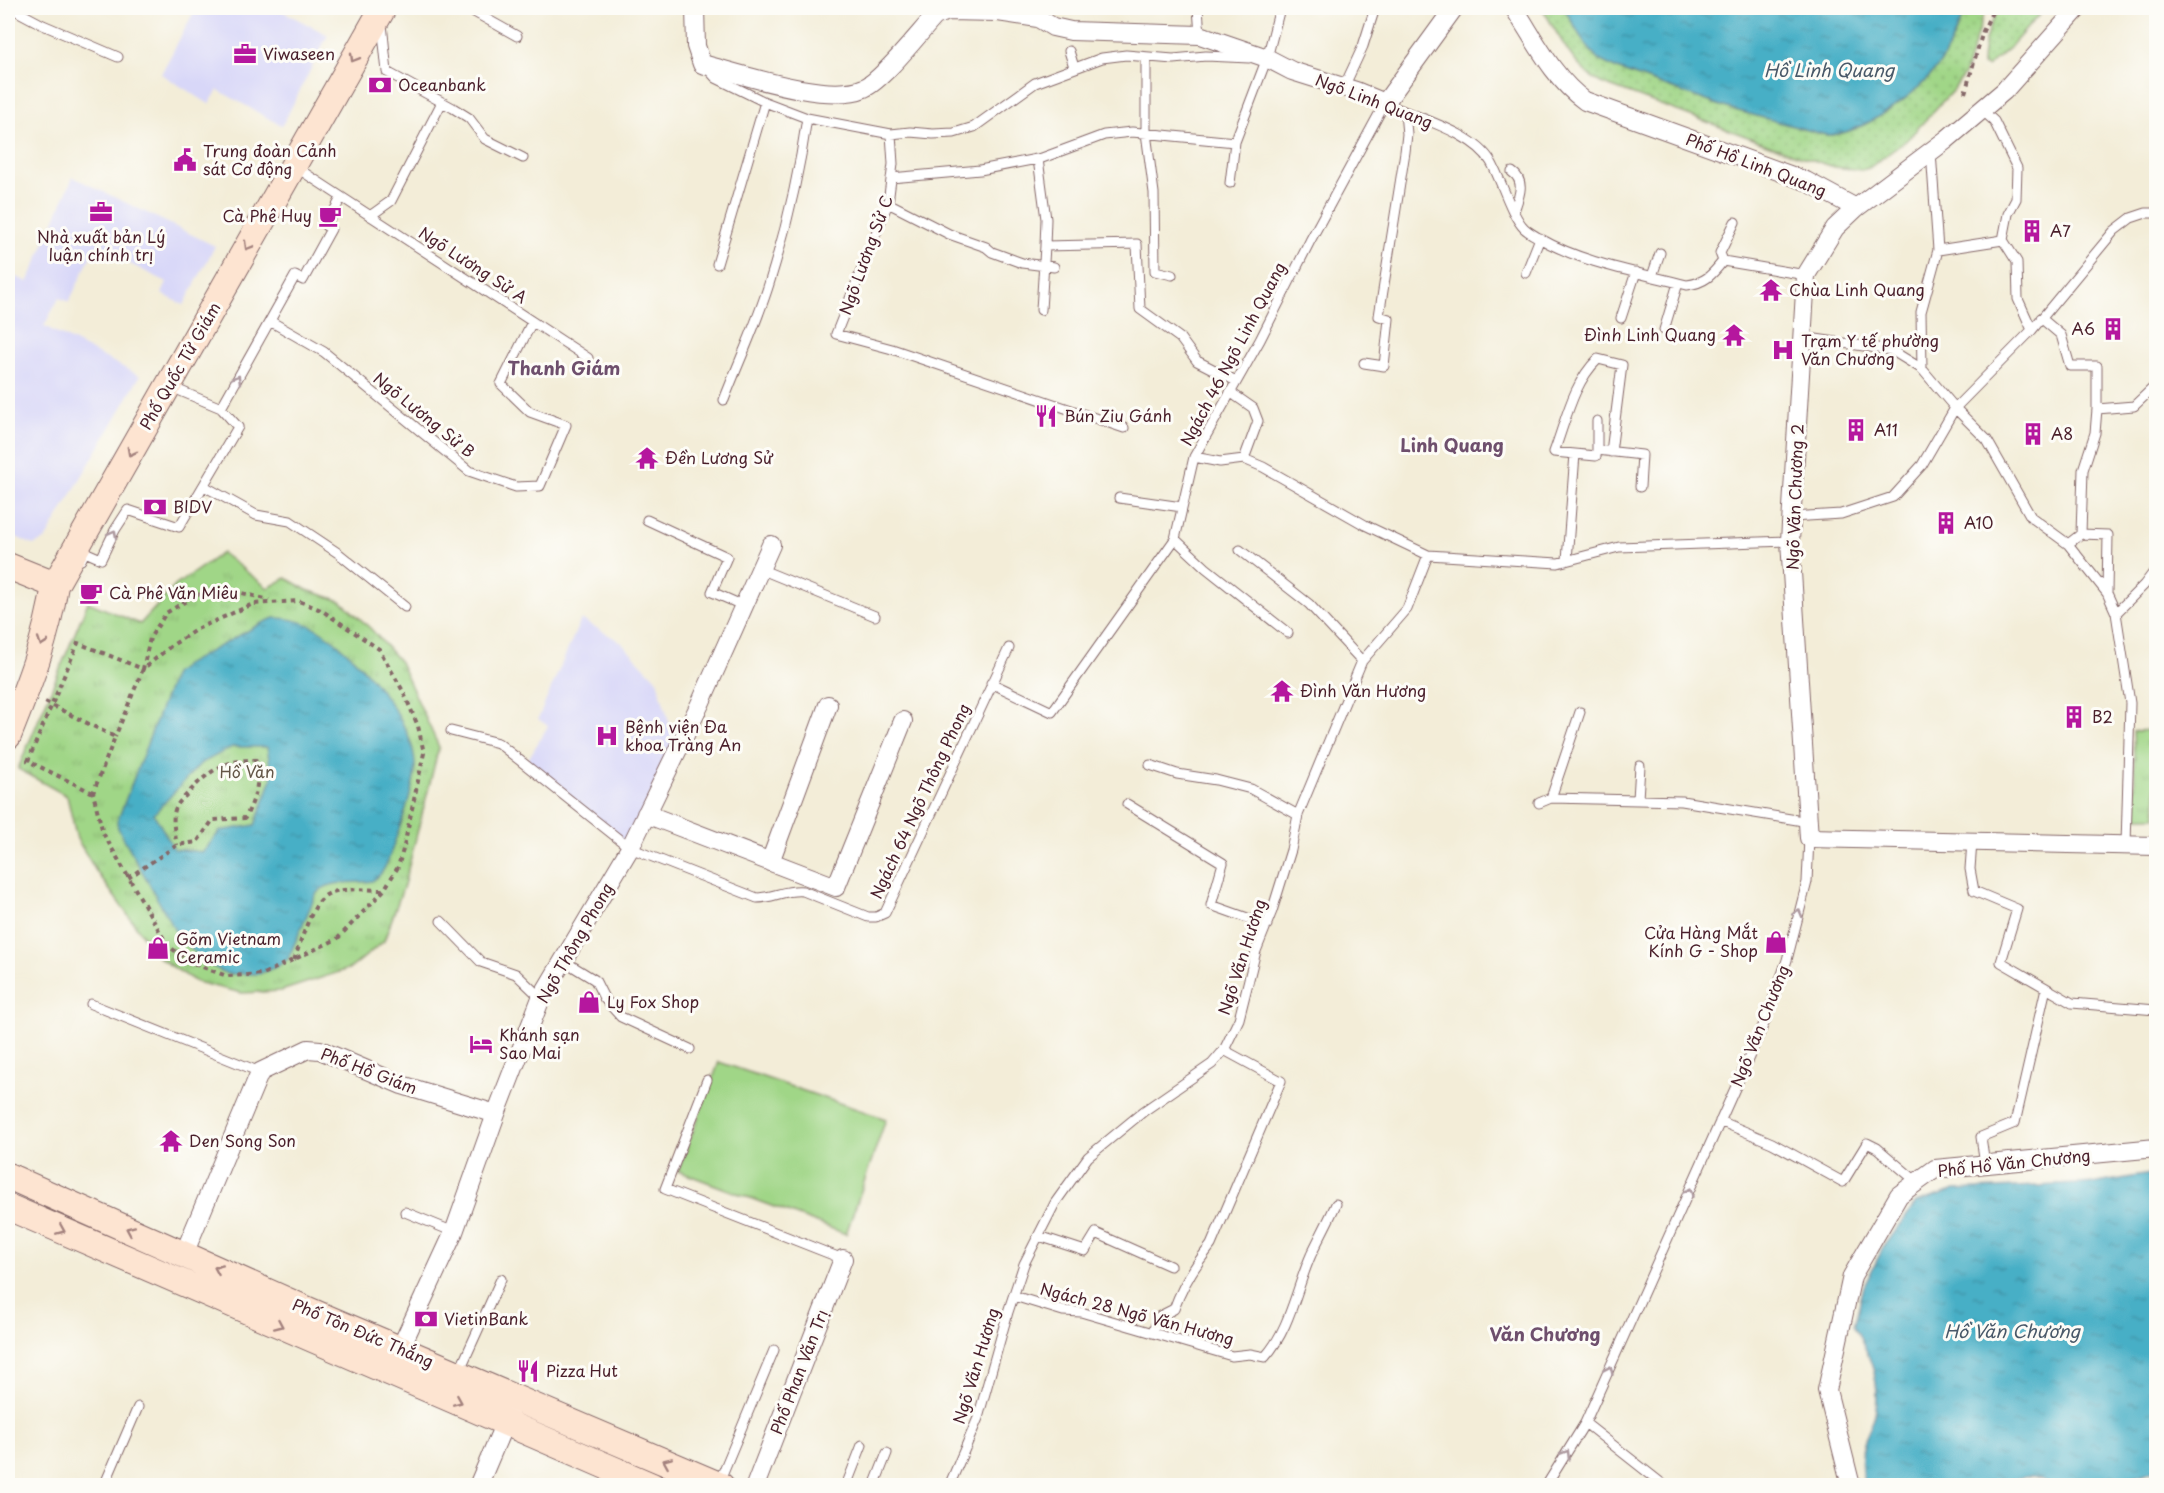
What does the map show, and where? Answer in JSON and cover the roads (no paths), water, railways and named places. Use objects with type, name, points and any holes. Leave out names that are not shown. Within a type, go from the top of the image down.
[{"type":"main road","name":"Phố Quốc Tử Giám","points":[[8,736],[62,586],[168,386],[382,10]]},
{"type":"main road","points":[[8,566],[62,586]]},
{"type":"main road","name":"Phố Tôn Đức Thắng","points":[[8,1176],[264,1290],[720,1485]]},
{"type":"main road","name":"Phố Tôn Đức Thắng","points":[[8,1207],[652,1485]]},
{"type":"main road","points":[[253,1313],[264,1290]]},
{"type":"street","points":[[695,8],[696,46],[702,64],[805,90],[845,93],[865,88],[878,79],[935,16],[948,11],[998,12],[1028,16],[1038,18],[1053,27],[1071,31],[1200,35],[1267,58]]},
{"type":"street","points":[[1385,103],[1454,8]]},
{"type":"street","name":"Phố Hồ Linh Quang","points":[[1514,8],[1569,90],[1585,101],[1806,181],[1856,208]]},
{"type":"street","points":[[1856,208],[2004,91],[2078,8]]},
{"type":"street","name":"Ngõ Linh Quang","points":[[1267,58],[1292,71],[1385,103]]},
{"type":"street","name":"Ngõ Văn Chương 2","points":[[1809,830],[1790,541],[1806,275],[1835,228],[1856,208]]},
{"type":"street","name":"Ngõ Thông Phong","points":[[400,1349],[454,1232],[541,998],[630,848],[700,704],[771,545]]},
{"type":"street","points":[[770,862],[828,705]]},
{"type":"street","points":[[646,814],[836,887],[903,721]]},
{"type":"street","points":[[1809,830],[1972,842],[2157,846]]},
{"type":"street","name":"Phố Hồ Giám","points":[[260,1072],[308,1049],[320,1050],[402,1085],[496,1114]]},
{"type":"street","points":[[183,1254],[260,1072]]},
{"type":"street","name":"Phố Hồ Văn Chương","points":[[1851,1485],[1827,1390],[1852,1276],[1899,1195],[1935,1168],[2157,1148]]},
{"type":"street","name":"Phố Phan Văn Trị","points":[[755,1485],[843,1259]]},
{"type":"street","points":[[478,1485],[515,1397]]},
{"type":"lane","points":[[10,8],[118,57]]},
{"type":"lane","points":[[467,8],[517,36]]},
{"type":"lane","points":[[1198,8],[1200,35]]},
{"type":"lane","points":[[1230,183],[1234,142],[1267,58],[1281,8]]},
{"type":"lane","points":[[1344,87],[1363,46],[1375,8]]},
{"type":"lane","points":[[382,10],[387,72],[469,118],[485,139],[523,158]]},
{"type":"lane","points":[[1069,51],[1074,67]]},
{"type":"lane","name":"Ngõ Linh Quang","points":[[891,134],[954,133],[974,127],[1035,83],[1102,58],[1126,55],[1173,59],[1206,56],[1267,58]]},
{"type":"lane","points":[[1146,57],[1146,133],[1154,193],[1155,271],[1172,275]]},
{"type":"lane","points":[[702,64],[716,78],[765,102],[807,118],[891,134]]},
{"type":"lane","points":[[370,216],[391,201],[442,102]]},
{"type":"lane","points":[[717,264],[765,102]]},
{"type":"lane","name":"Ngõ Linh Quang","points":[[1385,103],[1455,133],[1479,146],[1493,165],[1524,229],[1578,257],[1687,285],[1699,284],[1710,278],[1723,261]]},
{"type":"lane","name":"Ngách 46 Ngõ Linh Quang","points":[[991,683],[1052,712],[1175,539],[1194,457],[1385,103]]},
{"type":"lane","points":[[1982,110],[1999,130],[2017,168],[2016,199],[2008,214],[2003,240],[2017,262],[2018,299],[2032,330]]},
{"type":"lane","points":[[1364,363],[1384,366],[1389,319],[1378,316],[1405,152],[1407,134],[1405,113]]},
{"type":"lane","points":[[724,400],[769,285],[789,212],[807,118]]},
{"type":"lane","points":[[891,178],[980,170],[1038,159],[1104,135],[1132,132],[1234,142]]},
{"type":"lane","name":"Ngõ Lương Sử C","points":[[891,134],[893,164],[888,203],[836,334],[892,349],[1124,428]]},
{"type":"lane","points":[[1922,369],[1921,312],[1938,250],[1931,151]]},
{"type":"lane","points":[[1038,159],[1046,219],[1045,246],[1049,267],[1041,309]]},
{"type":"lane","name":"Ngõ Lương Sử A","points":[[293,166],[588,358]]},
{"type":"lane","points":[[1512,172],[1518,175],[1520,182],[1519,198],[1514,211]]},
{"type":"lane","points":[[221,408],[295,276],[303,280],[331,229],[326,226],[341,198]]},
{"type":"lane","points":[[888,203],[949,234],[986,247],[992,252],[1022,263],[1049,267]]},
{"type":"lane","points":[[1791,517],[1841,514],[1893,497],[1922,465],[1955,408],[2032,330],[2114,231],[2132,218],[2146,213],[2157,213]]},
{"type":"lane","points":[[1735,222],[1720,253],[1723,261],[1806,275]]},
{"type":"lane","points":[[1526,273],[1540,238]]},
{"type":"lane","points":[[1938,250],[2003,240]]},
{"type":"lane","points":[[1045,246],[1137,244],[1140,309],[1180,338],[1197,361],[1236,381]]},
{"type":"lane","points":[[1652,276],[1660,253]]},
{"type":"lane","points":[[1137,258],[1154,257]]},
{"type":"lane","points":[[1621,318],[1636,272]]},
{"type":"lane","points":[[1664,330],[1678,283]]},
{"type":"lane","points":[[2041,318],[2061,335],[2070,366],[2097,366],[2095,433],[2083,470],[2080,534]]},
{"type":"lane","name":"Ngõ Lương Sử B","points":[[270,321],[324,352],[469,471],[516,488],[540,486],[566,425],[530,412],[501,384],[532,322]]},
{"type":"lane","points":[[1802,337],[1891,350],[1922,369],[1955,408],[1987,440],[2031,517],[2068,544],[2107,593],[2116,613],[2130,703],[2126,845]]},
{"type":"lane","points":[[1597,421],[1596,456],[1554,452],[1579,384],[1598,359],[1622,365],[1611,452]]},
{"type":"lane","points":[[2097,409],[2134,406],[2157,385]]},
{"type":"lane","points":[[62,586],[85,552],[101,559],[128,510],[179,527],[238,427],[221,408],[168,386]]},
{"type":"lane","points":[[1230,392],[1253,408],[1258,421],[1244,459]]},
{"type":"lane","points":[[1597,450],[1642,454],[1640,487]]},
{"type":"lane","points":[[1567,560],[1575,454]]},
{"type":"lane","points":[[1194,457],[1220,462],[1244,459],[1263,467],[1365,525],[1428,555],[1558,563],[1618,547],[1790,541]]},
{"type":"lane","points":[[204,486],[256,515],[290,521],[338,553],[405,607]]},
{"type":"lane","points":[[1119,498],[1182,507]]},
{"type":"lane","points":[[647,520],[727,556],[712,592],[744,606]]},
{"type":"lane","points":[[2068,544],[2080,534],[2108,535],[2107,593]]},
{"type":"lane","points":[[1175,539],[1206,568],[1288,633]]},
{"type":"lane","points":[[1240,550],[1309,604],[1362,661]]},
{"type":"lane","name":"Ngõ Văn Hương","points":[[949,1485],[978,1418],[1024,1264],[1055,1203],[1088,1157],[1144,1111],[1212,1064],[1224,1050],[1239,1019],[1256,951],[1267,925],[1291,850],[1298,815],[1362,661],[1407,609],[1428,555]]},
{"type":"lane","points":[[760,569],[875,616]]},
{"type":"lane","points":[[2116,613],[2157,569]]},
{"type":"lane","points":[[991,683],[1009,648]]},
{"type":"lane","name":"Ngách 64 Ngõ Thông Phong","points":[[630,848],[757,898],[773,897],[792,890],[802,891],[868,917],[881,916],[885,913],[991,683]]},
{"type":"lane","points":[[1551,798],[1580,712]]},
{"type":"lane","points":[[451,731],[498,743],[630,848]]},
{"type":"lane","points":[[1150,765],[1177,774],[1216,780],[1251,789],[1298,815]]},
{"type":"lane","points":[[1638,799],[1640,766]]},
{"type":"lane","points":[[1539,803],[1551,798],[1682,801],[1809,830]]},
{"type":"lane","points":[[1127,804],[1223,862],[1211,905],[1267,925]]},
{"type":"lane","name":"Ngõ Văn Chương","points":[[1546,1485],[1585,1423],[1767,1017],[1787,960],[1807,882],[1809,830]]},
{"type":"lane","points":[[1972,842],[1970,869],[1974,891],[2017,909],[2001,962],[2072,1003],[2157,1010]]},
{"type":"lane","points":[[441,921],[481,962],[516,974],[541,998]]},
{"type":"lane","points":[[564,960],[595,980],[604,998],[621,1017],[690,1049]]},
{"type":"lane","points":[[1984,1164],[1981,1137],[2015,1123],[2046,988]]},
{"type":"lane","points":[[91,1004],[260,1072]]},
{"type":"lane","points":[[1152,1333],[1160,1316],[1174,1309],[1182,1287],[1194,1265],[1211,1245],[1281,1081],[1224,1050]]},
{"type":"lane","points":[[707,1080],[665,1189],[843,1259]]},
{"type":"lane","points":[[1720,1121],[1772,1143],[1843,1182],[1866,1143],[1877,1148],[1917,1182]]},
{"type":"lane","name":"Ngách 28 Ngõ Văn Hương","points":[[1014,1296],[1063,1311],[1081,1312],[1232,1356],[1250,1354],[1265,1357],[1275,1346],[1311,1256],[1336,1204]]},
{"type":"lane","points":[[405,1212],[454,1232]]},
{"type":"lane","points":[[1039,1236],[1085,1251],[1096,1233],[1170,1266]]},
{"type":"lane","points":[[458,1373],[501,1279]]},
{"type":"lane","points":[[720,1485],[774,1350]]},
{"type":"lane","points":[[104,1485],[138,1407]]},
{"type":"lane","points":[[1585,1423],[1665,1485]]},
{"type":"lane","points":[[846,1485],[862,1445]]},
{"type":"lane","points":[[874,1485],[887,1453]]},
{"type":"water","name":"Hồ Linh Quang","points":[[1564,8],[1967,8],[1941,62],[1920,86],[1890,110],[1873,120],[1856,128],[1826,135],[1724,107],[1617,69],[1597,59]]},
{"type":"water","name":"Hồ Văn","points":[[274,618],[293,620],[305,623],[336,642],[367,673],[395,711],[413,750],[415,768],[408,803],[390,856],[381,873],[372,881],[335,884],[321,889],[316,894],[288,959],[278,966],[259,974],[227,974],[206,963],[178,936],[118,828],[117,822],[174,674],[185,665]],"holes":[[[232,747],[267,747],[272,779],[255,825],[220,831],[203,852],[174,849],[154,814],[200,764]]]},
{"type":"water","name":"Hồ Văn Chương","points":[[2156,1173],[2156,1470],[2111,1485],[2051,1485],[2038,1478],[2025,1477],[1998,1485],[1864,1485],[1862,1452],[1875,1414],[1877,1391],[1873,1368],[1854,1326],[1864,1286],[1883,1248],[1916,1203],[1955,1190],[2097,1183]]},
{"type":"place","name":"Viwaseen","points":[[245,54]]},
{"type":"place","name":"Oceanbank","points":[[380,85]]},
{"type":"place","name":"Trung đoàn Cảnh sát Cơ động","points":[[185,160]]},
{"type":"place","name":"Nhà xuất bản Lý luận chính trị","points":[[101,212]]},
{"type":"place","name":"Cà Phê Huy","points":[[330,216]]},
{"type":"place","name":"A7","points":[[2032,231]]},
{"type":"place","name":"Chùa Linh Quang","points":[[1771,290]]},
{"type":"place","name":"A6","points":[[2113,329]]},
{"type":"place","name":"Đình Linh Quang","points":[[1734,335]]},
{"type":"place","name":"Trạm Y tế phường Văn Chương","points":[[1783,350]]},
{"type":"place","name":"Bún Ziu Gánh","points":[[1046,416]]},
{"type":"place","name":"A11","points":[[1856,430]]},
{"type":"place","name":"A8","points":[[2033,434]]},
{"type":"place","name":"Đền Lương Sử","points":[[647,458]]},
{"type":"place","name":"BIDV","points":[[155,507]]},
{"type":"place","name":"A10","points":[[1946,523]]},
{"type":"place","name":"Cà Phê Văn Miêu","points":[[91,593]]},
{"type":"place","name":"Đình Văn Hương","points":[[1282,691]]},
{"type":"place","name":"B2","points":[[2074,717]]},
{"type":"place","name":"Bệnh viện Đa khoa Tràng An","points":[[607,736]]},
{"type":"place","name":"Cửa Hàng Mắt Kính G - Shop","points":[[1776,942]]},
{"type":"place","name":"Gõm Vietnam Ceramic","points":[[158,948]]},
{"type":"place","name":"Ly Fox Shop","points":[[589,1002]]},
{"type":"place","name":"Khánh sạn Sao Mai","points":[[481,1044]]},
{"type":"place","name":"Den Song Son","points":[[171,1141]]},
{"type":"place","name":"VietinBank","points":[[426,1319]]},
{"type":"place","name":"Pizza Hut","points":[[528,1371]]},
{"type":"district","name":"Thanh Giám","points":[[564,369]]},
{"type":"district","name":"Linh Quang","points":[[1452,446]]},
{"type":"district","name":"Văn Chương","points":[[1545,1335]]}]
